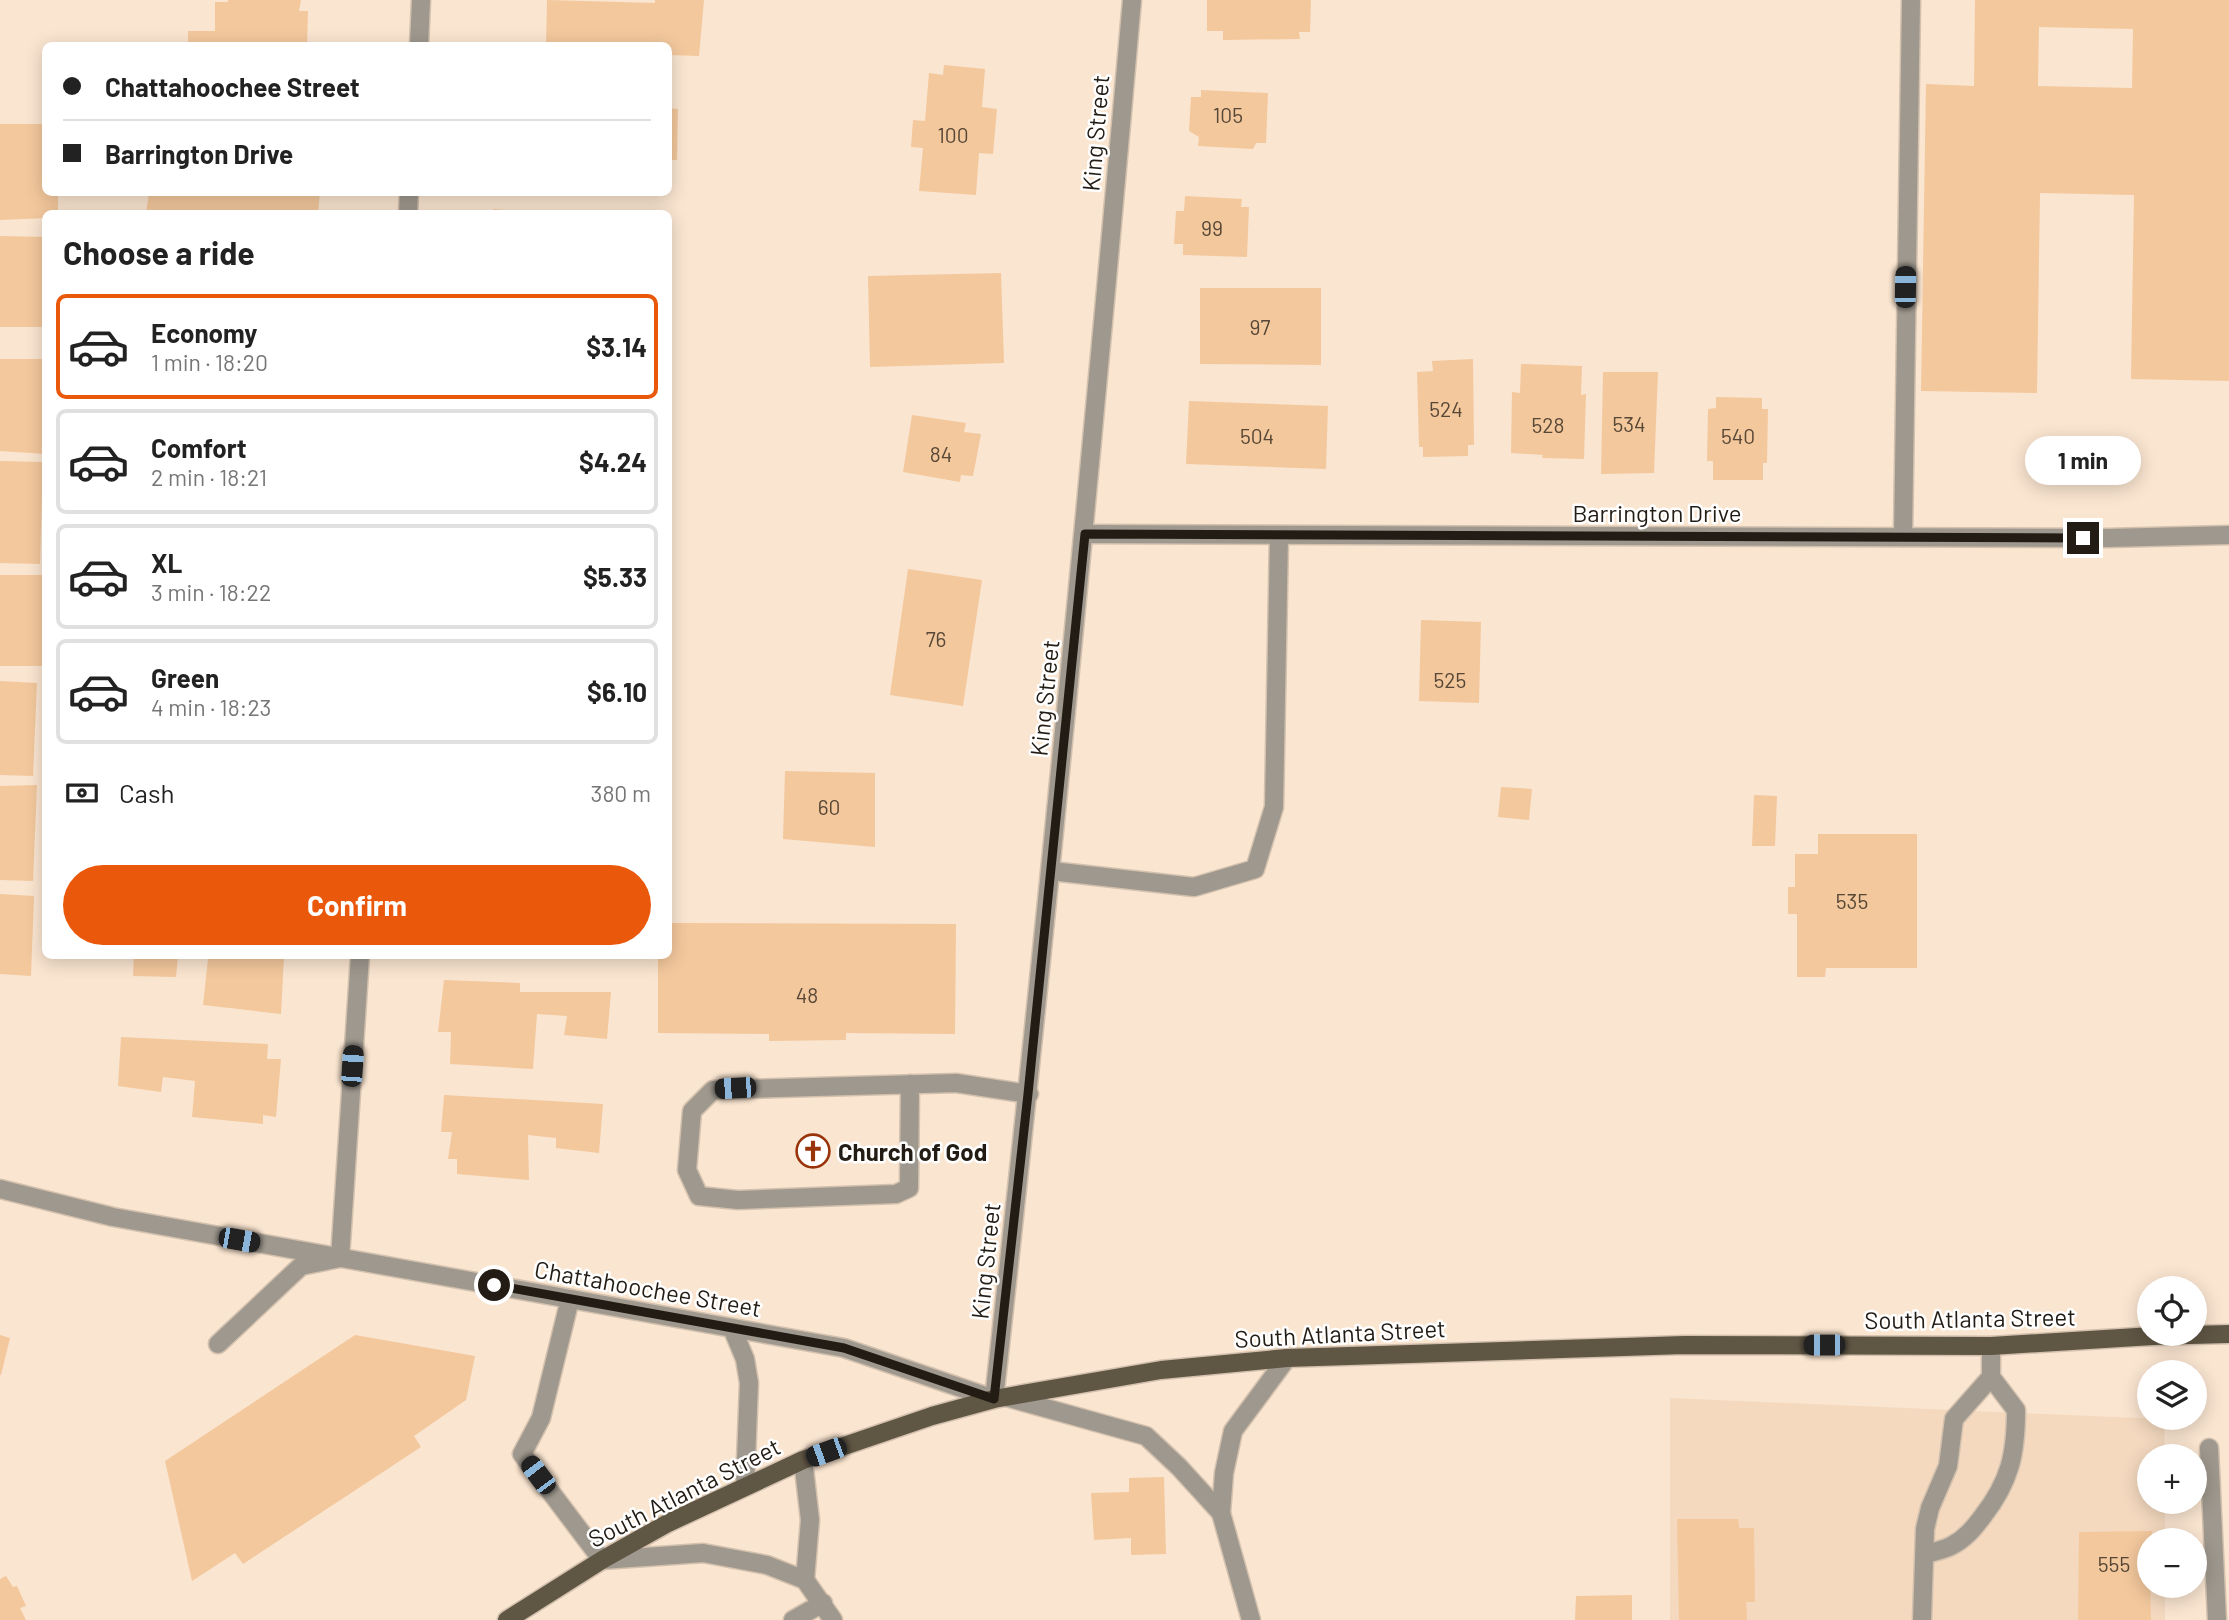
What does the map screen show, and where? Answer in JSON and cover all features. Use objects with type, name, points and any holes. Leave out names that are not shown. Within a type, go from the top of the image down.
[{"type":"main road","name":"South Atlanta Street","points":[[507,1620],[668,1522],[803,1460],[932,1416],[1000,1398],[1161,1370],[1287,1358],[1685,1345],[1992,1346],[2229,1334]]},
{"type":"street","points":[[419,42],[421,0]]},
{"type":"street","name":"King Street","points":[[1000,1398],[1085,534],[1132,0]]},
{"type":"street","points":[[1903,537],[1911,0]]},
{"type":"street","name":"Barrington Drive","points":[[1085,534],[2108,538],[2229,535]]},
{"type":"street","points":[[1051,871],[1194,887],[1255,869],[1274,807],[1279,535]]},
{"type":"street","points":[[218,1344],[300,1266],[340,1258],[360,959]]},
{"type":"street","points":[[910,1084],[909,1188],[896,1194],[738,1200],[699,1196],[687,1170],[692,1111],[713,1090],[910,1084],[956,1083],[1028,1094]]},
{"type":"street","name":"Chattahoochee Street","points":[[0,1189],[113,1217],[844,1348],[1000,1398],[1146,1436],[1179,1466],[1221,1513]]},
{"type":"street","points":[[570,1299],[541,1418],[522,1454],[602,1560],[703,1553],[767,1564],[805,1580],[833,1620]]},
{"type":"street","points":[[732,1328],[745,1359],[749,1383],[745,1486]]},
{"type":"street","points":[[1925,1555],[1952,1546],[1970,1532],[1996,1500],[2006,1481],[2012,1460],[2016,1410],[1991,1377],[1992,1346]]},
{"type":"street","points":[[1251,1620],[1221,1513],[1224,1473],[1233,1432],[1287,1358]]},
{"type":"street","points":[[1922,1620],[1925,1529],[1930,1508],[1948,1466],[1954,1419],[1991,1377]]},
{"type":"street","points":[[2209,1448],[2217,1620]]},
{"type":"street","points":[[803,1460],[810,1520],[805,1580]]},
{"type":"street","points":[[793,1620],[823,1603]]},
{"type":"shaded area","points":[[1670,1398],[2137,1418],[2137,1430],[2164,1430],[2165,1444],[2137,1444],[2137,1514],[2165,1514],[2165,1528],[2137,1528],[2137,1598],[2165,1598],[2165,1620],[1670,1620]]},
{"type":"building","points":[[301,0],[299,11],[308,11],[307,42],[188,42],[188,31],[215,31],[215,2]]},
{"type":"building","points":[[547,0],[655,3],[655,0],[704,0],[699,56],[672,55],[672,42],[546,42]]},
{"type":"building","points":[[1207,0],[1311,0],[1310,32],[1299,32],[1300,39],[1223,40],[1223,31],[1207,31]]},
{"type":"building","points":[[1975,0],[2229,0],[2229,381],[2131,379],[2134,195],[2040,193],[2037,393],[1921,391],[1926,84],[1974,86]],"holes":[[[2039,27],[2133,29],[2132,88],[2038,86]]]},
{"type":"building","points":[[944,65],[985,69],[982,107],[997,109],[993,154],[979,153],[976,195],[919,191],[923,148],[911,147],[913,120],[925,121],[929,73],[943,75]]},
{"type":"building","points":[[1201,90],[1268,93],[1266,143],[1256,143],[1253,149],[1198,146],[1199,137],[1189,131],[1191,97],[1201,97]]},
{"type":"building","points":[[672,108],[678,109],[677,160],[672,160]]},
{"type":"building","points":[[0,124],[42,124],[42,196],[58,196],[58,210],[42,210],[42,218],[0,220]]},
{"type":"building","points":[[148,196],[320,196],[318,210],[147,210]]},
{"type":"building","points":[[1185,196],[1242,199],[1241,207],[1249,207],[1247,257],[1183,255],[1183,244],[1174,244],[1176,211],[1184,211]]},
{"type":"building","points":[[0,236],[42,237],[42,327],[0,327]]},
{"type":"building","points":[[1001,273],[1004,363],[870,367],[868,276]]},
{"type":"building","points":[[1200,288],[1321,288],[1321,365],[1200,364]]},
{"type":"building","points":[[0,359],[42,359],[42,454],[0,451]]},
{"type":"building","points":[[1473,359],[1474,445],[1468,445],[1468,456],[1423,457],[1423,447],[1419,447],[1417,372],[1433,371],[1432,361]]},
{"type":"building","points":[[1521,364],[1582,366],[1581,395],[1586,394],[1584,459],[1542,458],[1543,455],[1511,453],[1512,392],[1520,393]]},
{"type":"building","points":[[1603,372],[1658,372],[1654,473],[1601,474]]},
{"type":"building","points":[[1716,397],[1762,398],[1762,409],[1768,409],[1767,463],[1763,463],[1763,480],[1713,480],[1713,461],[1707,461],[1708,409],[1716,408]]},
{"type":"building","points":[[1189,401],[1328,406],[1326,469],[1186,464]]},
{"type":"building","points":[[912,415],[966,423],[964,432],[981,434],[973,476],[961,475],[960,482],[903,472]]},
{"type":"building","points":[[0,461],[42,462],[40,564],[0,563]]},
{"type":"building","points":[[908,569],[982,580],[963,706],[890,695]]},
{"type":"building","points":[[0,575],[42,575],[42,666],[0,666]]},
{"type":"building","points":[[1421,620],[1481,622],[1479,703],[1419,701]]},
{"type":"building","points":[[0,681],[37,683],[33,776],[0,775]]},
{"type":"building","points":[[785,771],[875,773],[875,847],[783,839]]},
{"type":"building","points":[[37,785],[33,881],[0,880],[0,786]]},
{"type":"building","points":[[1501,787],[1532,789],[1529,820],[1498,817]]},
{"type":"building","points":[[1754,795],[1777,796],[1775,846],[1752,846]]},
{"type":"building","points":[[1818,834],[1917,834],[1917,968],[1826,968],[1825,977],[1797,977],[1797,914],[1788,914],[1788,887],[1795,887],[1795,854],[1818,854]]},
{"type":"building","points":[[0,894],[34,896],[31,976],[0,974]]},
{"type":"building","points":[[672,923],[956,924],[955,1034],[846,1033],[846,1040],[769,1041],[769,1034],[658,1033],[658,959],[672,959]]},
{"type":"building","points":[[134,959],[178,959],[176,977],[133,976]]},
{"type":"building","points":[[208,959],[284,959],[281,1014],[203,1005]]},
{"type":"building","points":[[444,980],[520,983],[520,992],[611,992],[607,1039],[564,1035],[567,1016],[537,1014],[533,1069],[450,1064],[451,1032],[438,1032]]},
{"type":"building","points":[[121,1037],[268,1044],[267,1059],[281,1059],[276,1117],[263,1115],[263,1124],[192,1117],[195,1081],[163,1077],[161,1092],[118,1086]]},
{"type":"building","points":[[444,1095],[603,1104],[599,1153],[556,1148],[556,1138],[528,1135],[529,1180],[457,1174],[457,1159],[448,1159],[452,1132],[441,1132]]},
{"type":"building","points":[[0,1335],[10,1338],[1,1375],[0,1375]]},
{"type":"building","points":[[355,1335],[475,1356],[466,1400],[414,1436],[421,1447],[243,1564],[235,1553],[192,1581],[165,1461]]},
{"type":"building","points":[[1164,1477],[1166,1554],[1131,1555],[1131,1538],[1094,1540],[1091,1493],[1129,1492],[1129,1478]]},
{"type":"building","points":[[1677,1519],[1738,1519],[1739,1528],[1754,1528],[1755,1602],[1746,1602],[1747,1620],[1679,1620]]},
{"type":"building","points":[[2137,1531],[2137,1598],[2150,1598],[2151,1620],[2078,1620],[2079,1532]]},
{"type":"building","points":[[6,1576],[13,1587],[17,1586],[26,1606],[20,1608],[26,1620],[0,1620],[0,1579]]},
{"type":"building","points":[[1632,1595],[1632,1620],[1575,1620],[1576,1596]]},
{"type":"place","name":"Church of God","points":[[813,1151]]},
{"type":"route","points":[[494,1285],[844,1348],[994,1399],[1085,534],[2083,538]]}]
